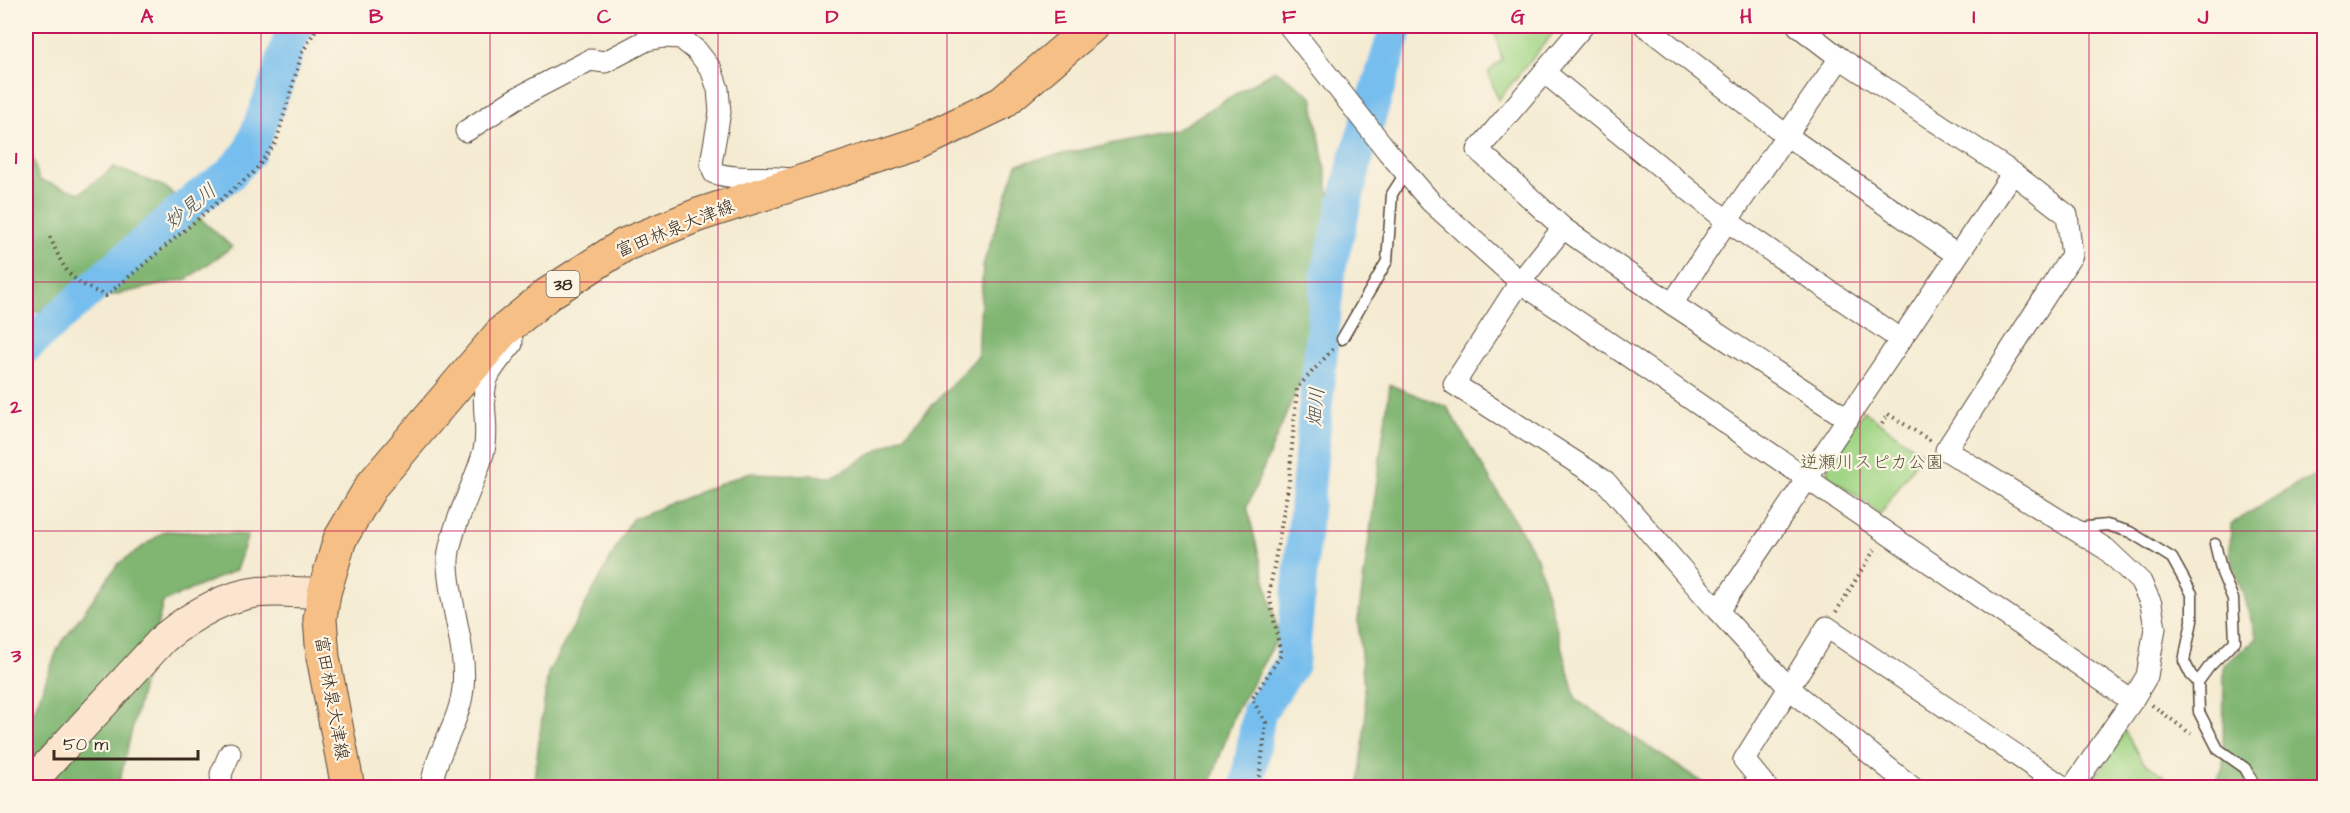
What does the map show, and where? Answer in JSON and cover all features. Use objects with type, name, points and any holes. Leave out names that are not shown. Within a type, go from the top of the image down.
[{"type":"main road","name":"富田林泉大津線","points":[[348,788],[323,657],[320,619],[324,593],[340,539],[372,485],[510,325],[548,294],[624,245],[699,214],[915,146],[1002,103],[1092,26]]},
{"type":"street","points":[[1289,26],[1388,152],[1431,202],[1520,282],[1807,479],[2140,702]]},
{"type":"street","points":[[1583,26],[1478,150],[1563,228],[1672,304],[1848,419]]},
{"type":"street","points":[[1645,26],[1786,135],[1957,255]]},
{"type":"street","points":[[1798,26],[1840,58],[2013,172],[2067,215],[2072,255],[1946,450],[2106,549],[2141,582],[2151,604],[2155,628],[2140,702],[2072,788]]},
{"type":"street","points":[[466,131],[515,99],[590,60],[605,62],[647,40],[664,37],[681,38],[697,51],[711,69],[718,89],[720,112],[711,163],[714,173],[727,177],[777,177],[804,181]]},
{"type":"street","points":[[1672,304],[1840,58]]},
{"type":"street","points":[[1544,72],[1727,221],[1901,340]]},
{"type":"street","points":[[1718,611],[2013,172]]},
{"type":"street","points":[[1563,228],[1520,282],[1454,384],[1605,481],[1718,611],[1790,689],[1913,788]]},
{"type":"street","points":[[431,788],[433,776],[456,717],[463,691],[464,670],[448,564],[450,545],[485,447],[485,389],[488,377],[512,344],[510,325]]},
{"type":"street","points":[[33,785],[165,638],[184,622],[227,600],[259,592],[324,593]]},
{"type":"street","points":[[1767,788],[1744,760],[1827,627],[2065,788]]},
{"type":"street","points":[[222,788],[221,774],[230,753]]},
{"type":"lane","points":[[1342,339],[1387,261],[1392,194],[1406,172]]},
{"type":"lane","points":[[2072,528],[2107,525],[2130,531],[2172,558],[2192,594],[2192,621],[2184,661],[2191,675],[2198,682]]},
{"type":"lane","points":[[2215,544],[2222,573],[2233,599],[2235,641],[2209,667],[2198,682],[2199,712],[2218,749],[2245,768],[2256,788]]},
{"type":"path","points":[[50,237],[64,269],[78,283],[106,296],[254,172],[276,142],[302,53],[318,26]]},
{"type":"path","points":[[1255,788],[1260,773],[1266,723],[1252,699],[1281,655],[1269,594],[1289,482],[1297,388],[1342,339]]},
{"type":"path","points":[[1882,424],[1888,414],[1932,441]]},
{"type":"path","points":[[1827,627],[1880,542]]},
{"type":"path","points":[[2140,702],[2191,734]]},
{"type":"green space","points":[[1486,26],[1559,26],[1498,100],[1488,72],[1502,60],[1496,36]]},
{"type":"green space","points":[[1275,70],[1312,96],[1344,277],[1247,507],[1279,636],[1235,713],[1209,787],[533,787],[548,673],[632,519],[747,473],[833,476],[904,436],[978,356],[983,265],[1017,164],[1176,130]]},
{"type":"green space","points":[[26,135],[39,180],[80,193],[114,167],[165,187],[232,247],[187,279],[26,314]]},
{"type":"green space","points":[[1390,385],[1447,407],[1537,558],[1576,700],[1710,787],[1359,787],[1366,712],[1358,620]]},
{"type":"green space","name":"逆瀬川スピカ公園","points":[[1864,411],[1922,453],[1880,515],[1828,475],[1828,465]]},
{"type":"green space","points":[[2324,473],[2324,787],[2212,788],[2223,769],[2224,665],[2257,638],[2230,555],[2231,524],[2300,482]]},
{"type":"green space","points":[[165,531],[248,535],[236,570],[163,602],[118,787],[26,787],[26,732],[58,648],[118,564]]},
{"type":"green space","points":[[2125,731],[2142,761],[2167,778],[2160,787],[2089,787]]},
{"type":"waterway","name":"妙見川","points":[[26,346],[191,202],[229,175],[249,153],[276,84],[290,38],[298,26]]},
{"type":"waterway","name":"畑川","points":[[1247,788],[1259,712],[1292,664],[1328,272],[1356,159],[1397,26]]}]
